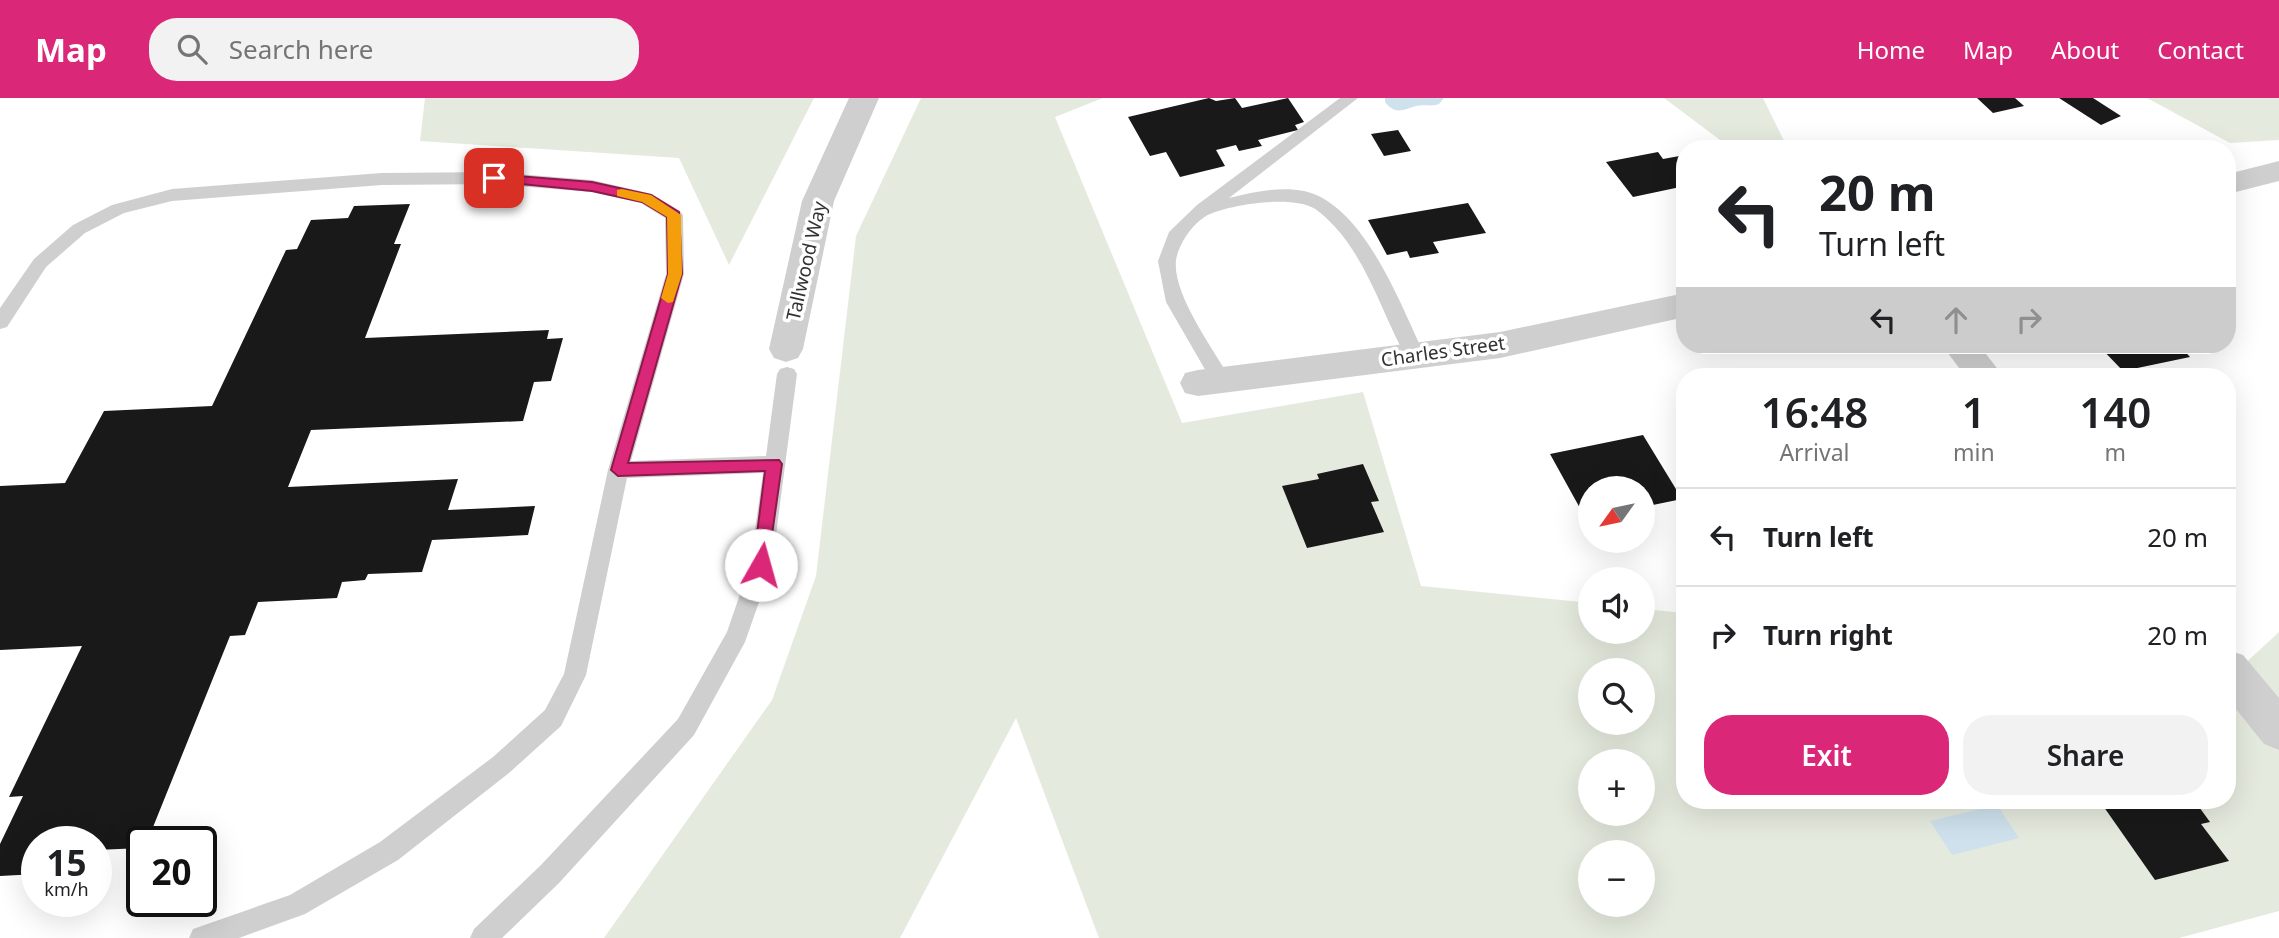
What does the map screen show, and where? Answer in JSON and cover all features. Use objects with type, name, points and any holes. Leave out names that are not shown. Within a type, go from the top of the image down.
[{"type":"street","name":"Tallwood Way","points":[[787,361],[818,201],[864,98]]},
{"type":"street","points":[[2236,182],[2279,171]]},
{"type":"street","name":"Charles Street","points":[[1209,381],[1500,345],[1676,307]]},
{"type":"street","points":[[1967,354],[1978,368]]},
{"type":"street","points":[[2236,678],[2279,730]]},
{"type":"lane","points":[[1209,381],[1175,302],[1167,261],[1178,232],[1203,209],[1350,98]]},
{"type":"lane","points":[[0,322],[40,263],[79,229],[118,209],[172,195],[382,180],[494,178],[592,186],[646,198],[674,215],[675,274],[618,470],[576,675],[553,718],[501,765],[389,851],[296,905],[202,938]]},
{"type":"lane","points":[[1203,209],[1280,196],[1306,197],[1327,206],[1354,235],[1415,356]]},
{"type":"lane","points":[[483,938],[550,874],[687,727],[737,635],[761,565],[787,361]]},
{"type":"lane","points":[[618,470],[774,464]]},
{"type":"shaded area","points":[[425,98],[814,98],[729,265],[679,158],[420,141]]},
{"type":"shaded area","points":[[921,98],[1103,98],[1055,117],[1182,423],[1363,392],[1421,586],[1578,602],[1578,644],[1655,644],[1655,610],[1676,612],[1676,809],[2236,809],[2236,669],[2239,669],[2279,632],[2279,911],[2179,938],[1099,938],[1016,718],[900,938],[604,938],[772,700],[816,576],[856,236]]},
{"type":"shaded area","points":[[1664,98],[1763,98],[1784,140],[1720,140]]},
{"type":"shaded area","points":[[2147,98],[2279,98],[2279,140],[2236,143],[2236,140],[2224,140]]},
{"type":"water","points":[[1385,98],[1444,98],[1436,105],[1419,105],[1399,110],[1392,109],[1385,102]]},
{"type":"water","points":[[1980,809],[2000,809],[2019,838],[1952,855],[1930,821]]},
{"type":"building","points":[[1209,98],[1216,101],[1235,98],[1242,108],[1288,98],[1304,122],[1295,125],[1298,130],[1258,140],[1262,146],[1239,151],[1236,145],[1216,150],[1225,166],[1180,177],[1166,152],[1150,156],[1128,117]]},
{"type":"building","points":[[1977,98],[2015,98],[2024,106],[1993,113]]},
{"type":"building","points":[[2059,98],[2093,98],[2121,116],[2101,125]]},
{"type":"building","points":[[1398,130],[1411,151],[1384,156],[1371,134]]},
{"type":"building","points":[[1658,152],[1663,159],[1676,157],[1676,188],[1633,197],[1606,162]]},
{"type":"building","points":[[1468,203],[1486,233],[1433,242],[1439,253],[1410,258],[1407,251],[1387,255],[1368,220]]},
{"type":"building","points":[[410,204],[394,244],[401,244],[365,338],[549,330],[547,339],[563,338],[551,381],[534,382],[523,421],[311,430],[288,487],[458,479],[448,510],[535,506],[528,535],[432,540],[422,572],[368,574],[365,580],[342,582],[337,598],[258,602],[245,635],[230,636],[153,826],[126,826],[126,849],[112,849],[112,826],[21,826],[21,875],[0,876],[0,844],[23,796],[9,797],[82,646],[0,650],[0,486],[65,483],[104,411],[212,406],[286,250],[297,249],[311,220],[348,218],[354,206]]},
{"type":"building","points":[[2107,354],[2187,354],[2190,357],[2137,368],[2120,368]]},
{"type":"building","points":[[1643,435],[1676,489],[1676,500],[1656,504],[1656,476],[1578,476],[1578,505],[1550,454]]},
{"type":"building","points":[[1363,464],[1379,501],[1371,502],[1384,532],[1307,548],[1282,486],[1319,479],[1317,474]]},
{"type":"building","points":[[2105,809],[2201,809],[2210,822],[2201,824],[2229,861],[2155,880]]},
{"type":"slow traffic","points":[[622,193],[646,198],[674,215],[675,274],[668,298]]},
{"type":"route","points":[[494,178],[592,186],[646,198],[674,215],[675,274],[618,470],[774,464],[761,565]]}]
